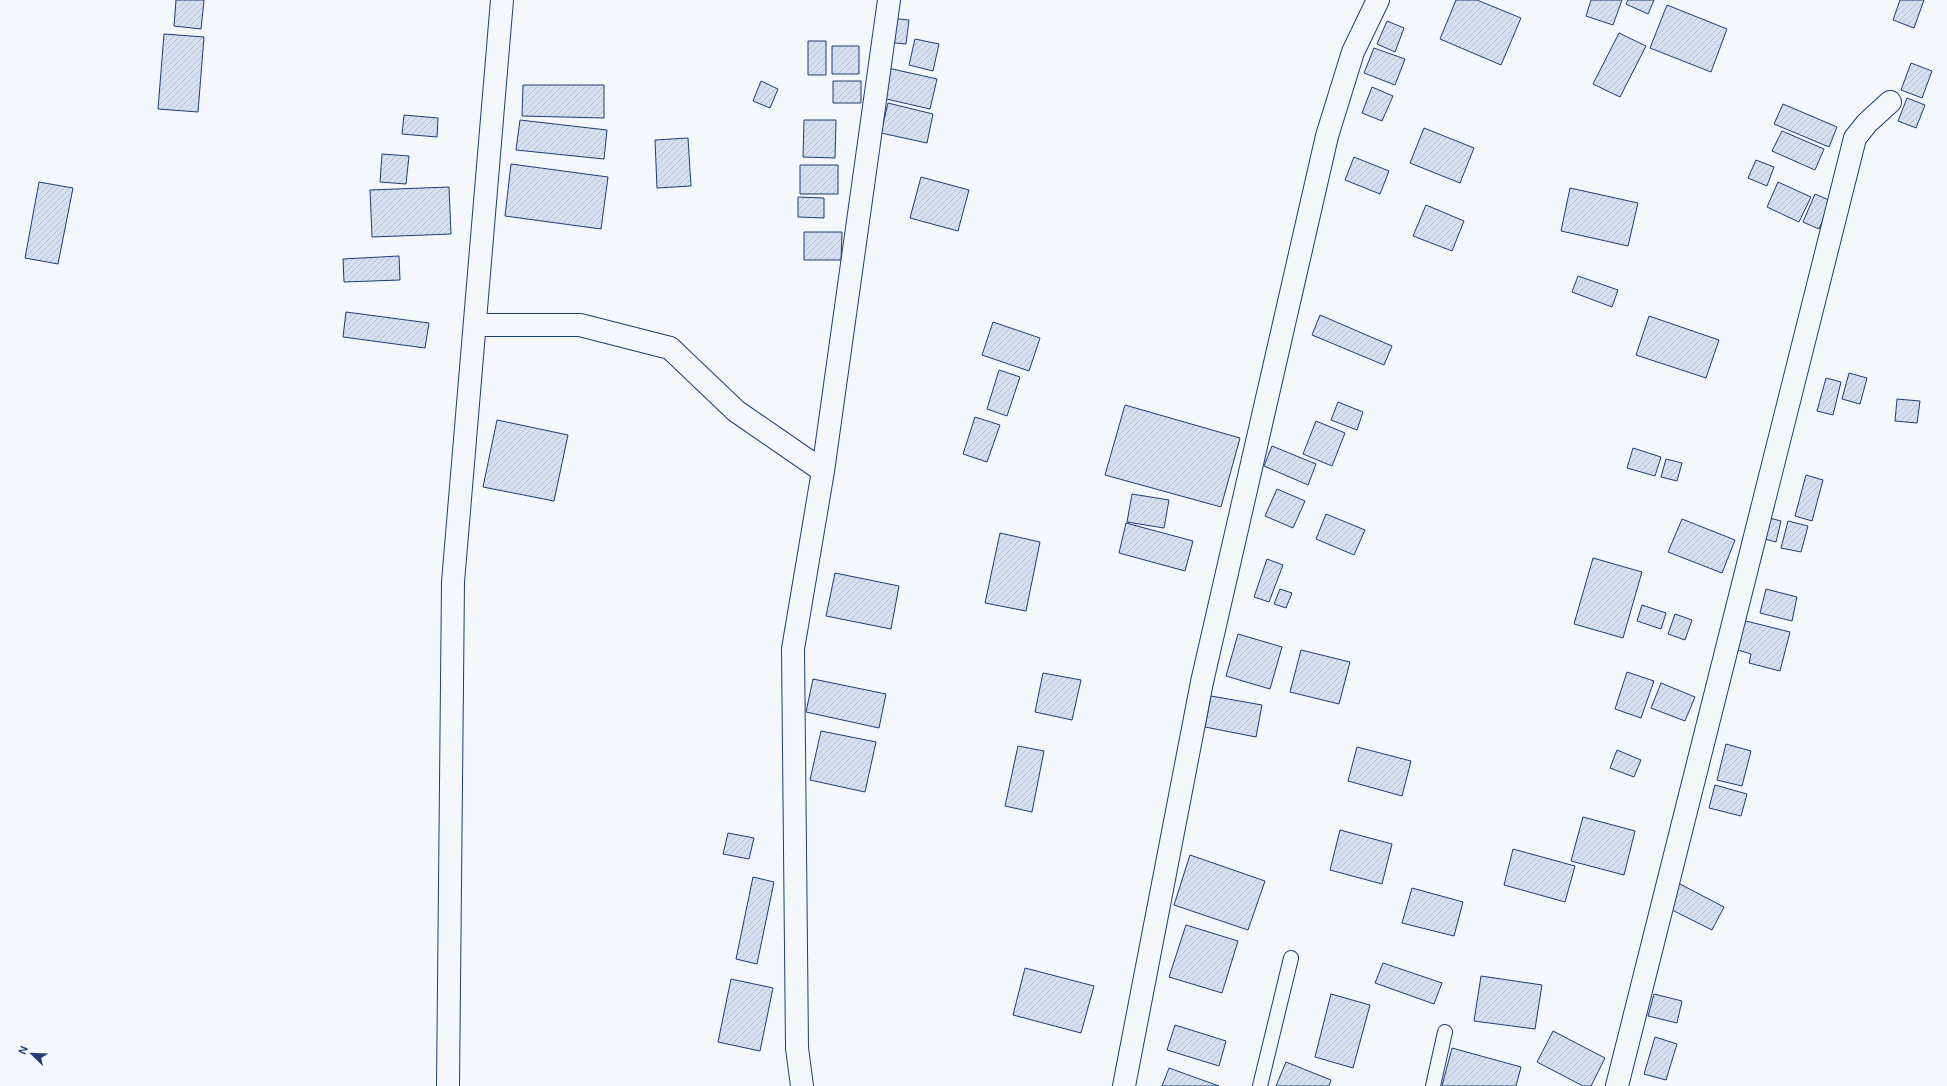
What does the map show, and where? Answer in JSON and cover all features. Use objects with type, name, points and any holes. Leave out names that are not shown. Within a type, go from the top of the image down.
[{"type":"street","points":[[448,1086],[453,582],[502,0]]},
{"type":"street","points":[[802,1086],[797,1048],[793,649],[823,471],[889,0]]},
{"type":"street","points":[[1124,1086],[1202,682],[1324,151],[1353,52],[1378,0]]},
{"type":"street","points":[[1617,1086],[1855,138],[1867,122],[1890,102]]},
{"type":"street","points":[[475,325],[580,325],[670,348],[736,411],[823,471]]},
{"type":"lane","points":[[1260,1086],[1291,958]]},
{"type":"lane","points":[[1433,1086],[1445,1032]]},
{"type":"building","points":[[176,0],[204,0],[201,29],[174,26]]},
{"type":"building","points":[[1456,0],[1477,0],[1521,18],[1501,65],[1440,39]]},
{"type":"building","points":[[1591,0],[1622,0],[1613,25],[1586,16]]},
{"type":"building","points":[[1628,0],[1654,0],[1648,14],[1626,4]]},
{"type":"building","points":[[1900,0],[1924,0],[1914,28],[1893,20]]},
{"type":"building","points":[[1667,5],[1727,29],[1711,72],[1650,48]]},
{"type":"building","points":[[889,18],[909,20],[906,44],[886,42]]},
{"type":"building","points":[[1387,21],[1404,28],[1395,52],[1377,44]]},
{"type":"building","points":[[1619,33],[1646,46],[1620,97],[1593,84]]},
{"type":"building","points":[[164,34],[204,37],[198,112],[158,109]]},
{"type":"building","points":[[915,39],[939,44],[933,71],[909,65]]},
{"type":"building","points":[[808,41],[826,41],[826,75],[808,75]]},
{"type":"building","points":[[832,46],[859,46],[859,74],[832,74]]},
{"type":"building","points":[[1374,48],[1405,59],[1395,85],[1364,73]]},
{"type":"building","points":[[1911,63],[1932,71],[1922,98],[1901,90]]},
{"type":"building","points":[[888,68],[937,79],[930,109],[882,98]]},
{"type":"building","points":[[761,81],[778,89],[770,108],[753,101]]},
{"type":"building","points":[[833,81],[861,81],[861,103],[833,103]]},
{"type":"building","points":[[523,85],[604,85],[604,118],[522,116]]},
{"type":"building","points":[[1372,87],[1393,96],[1382,121],[1362,113]]},
{"type":"building","points":[[1907,98],[1925,105],[1916,128],[1898,121]]},
{"type":"building","points":[[888,103],[933,114],[927,143],[881,133]]},
{"type":"building","points":[[1783,104],[1837,127],[1829,147],[1774,124]]},
{"type":"building","points":[[404,115],[438,118],[437,137],[402,134]]},
{"type":"building","points":[[520,120],[607,130],[604,159],[516,150]]},
{"type":"building","points":[[804,120],[836,120],[835,158],[803,157]]},
{"type":"building","points":[[1424,128],[1474,148],[1460,183],[1410,163]]},
{"type":"building","points":[[1782,131],[1824,149],[1815,170],[1772,151]]},
{"type":"building","points":[[688,138],[691,186],[657,188],[655,140]]},
{"type":"building","points":[[382,154],[409,156],[406,184],[380,182]]},
{"type":"building","points":[[1354,157],[1389,171],[1380,194],[1345,180]]},
{"type":"building","points":[[1756,160],[1774,167],[1767,186],[1748,178]]},
{"type":"building","points":[[511,164],[608,177],[601,229],[505,216]]},
{"type":"building","points":[[800,165],[838,165],[838,194],[800,194]]},
{"type":"building","points":[[921,177],[969,190],[958,231],[910,218]]},
{"type":"building","points":[[39,182],[73,188],[58,264],[25,258]]},
{"type":"building","points":[[1778,182],[1811,197],[1799,222],[1767,207]]},
{"type":"building","points":[[449,187],[451,234],[372,237],[370,190]]},
{"type":"building","points":[[1570,188],[1638,203],[1628,246],[1561,231]]},
{"type":"building","points":[[1815,194],[1831,201],[1819,229],[1803,222]]},
{"type":"building","points":[[798,197],[824,198],[824,218],[798,217]]},
{"type":"building","points":[[1426,205],[1464,221],[1452,251],[1413,236]]},
{"type":"building","points":[[804,232],[842,232],[841,260],[804,260]]},
{"type":"building","points":[[399,256],[400,280],[344,282],[343,259]]},
{"type":"building","points":[[1578,276],[1618,290],[1612,307],[1572,292]]},
{"type":"building","points":[[346,312],[429,323],[425,348],[343,337]]},
{"type":"building","points":[[1320,315],[1392,346],[1384,365],[1312,335]]},
{"type":"building","points":[[1649,316],[1719,340],[1706,378],[1636,355]]},
{"type":"building","points":[[993,322],[1040,338],[1029,371],[982,355]]},
{"type":"building","points":[[999,370],[1020,377],[1007,416],[987,409]]},
{"type":"building","points":[[1849,373],[1867,378],[1860,404],[1842,399]]},
{"type":"building","points":[[1826,378],[1841,382],[1833,415],[1817,411]]},
{"type":"building","points":[[1897,399],[1920,401],[1917,423],[1895,421]]},
{"type":"building","points":[[1338,402],[1363,412],[1357,430],[1331,420]]},
{"type":"building","points":[[1125,405],[1240,438],[1221,507],[1105,475]]},
{"type":"building","points":[[975,417],[1000,425],[987,462],[963,454]]},
{"type":"building","points":[[497,420],[568,435],[554,501],[483,487]]},
{"type":"building","points":[[1316,421],[1345,433],[1332,466],[1303,454]]},
{"type":"building","points":[[1272,446],[1316,464],[1308,485],[1264,466]]},
{"type":"building","points":[[1633,448],[1661,457],[1655,476],[1627,468]]},
{"type":"building","points":[[1666,459],[1682,463],[1677,481],[1661,477]]},
{"type":"building","points":[[1806,475],[1823,480],[1812,521],[1795,516]]},
{"type":"building","points":[[1277,489],[1305,501],[1293,528],[1265,516]]},
{"type":"building","points":[[1132,494],[1169,500],[1164,528],[1127,522]]},
{"type":"building","points":[[1326,514],[1365,530],[1354,555],[1316,539]]},
{"type":"building","points":[[1766,517],[1781,521],[1776,542],[1761,538]]},
{"type":"building","points":[[1682,519],[1735,540],[1722,573],[1668,552]]},
{"type":"building","points":[[1788,521],[1808,526],[1801,552],[1781,548]]},
{"type":"building","points":[[1126,523],[1193,541],[1185,571],[1119,553]]},
{"type":"building","points":[[1000,533],[1040,542],[1026,611],[985,603]]},
{"type":"building","points":[[1593,558],[1642,572],[1623,638],[1574,624]]},
{"type":"building","points":[[1267,559],[1283,565],[1269,602],[1254,597]]},
{"type":"building","points":[[835,573],[899,586],[891,629],[826,616]]},
{"type":"building","points":[[1280,589],[1292,593],[1286,608],[1274,604]]},
{"type":"building","points":[[1766,589],[1797,597],[1792,621],[1760,613]]},
{"type":"building","points":[[1642,605],[1666,613],[1661,629],[1637,621]]},
{"type":"building","points":[[1675,614],[1692,620],[1685,640],[1668,634]]},
{"type":"building","points":[[1738,619],[1790,632],[1780,671],[1749,663],[1751,654],[1731,648]]},
{"type":"building","points":[[1238,634],[1282,647],[1270,689],[1226,676]]},
{"type":"building","points":[[1301,650],[1350,662],[1339,704],[1290,692]]},
{"type":"building","points":[[1627,672],[1654,681],[1641,718],[1615,709]]},
{"type":"building","points":[[1043,673],[1081,680],[1072,720],[1035,712]]},
{"type":"building","points":[[813,679],[886,694],[879,728],[806,712]]},
{"type":"building","points":[[1661,683],[1695,697],[1685,721],[1651,708]]},
{"type":"building","points":[[1211,696],[1262,705],[1256,737],[1205,727]]},
{"type":"building","points":[[821,731],[876,742],[865,792],[810,780]]},
{"type":"building","points":[[1726,744],[1751,751],[1742,786],[1717,780]]},
{"type":"building","points":[[1018,746],[1044,751],[1032,812],[1005,806]]},
{"type":"building","points":[[1357,747],[1411,761],[1402,796],[1348,781]]},
{"type":"building","points":[[1617,750],[1641,760],[1634,777],[1610,768]]},
{"type":"building","points":[[1715,785],[1747,794],[1741,816],[1709,808]]},
{"type":"building","points":[[1583,817],[1635,831],[1624,875],[1571,861]]},
{"type":"building","points":[[1340,830],[1392,844],[1382,884],[1330,870]]},
{"type":"building","points":[[728,833],[754,838],[749,859],[723,854]]},
{"type":"building","points":[[1513,849],[1575,866],[1565,902],[1504,885]]},
{"type":"building","points":[[1190,855],[1265,881],[1248,930],[1174,905]]},
{"type":"building","points":[[753,877],[774,882],[757,964],[736,959]]},
{"type":"building","points":[[1678,883],[1724,907],[1712,930],[1666,907]]},
{"type":"building","points":[[1412,888],[1463,902],[1454,936],[1402,923]]},
{"type":"building","points":[[1186,925],[1238,941],[1222,993],[1169,977]]},
{"type":"building","points":[[1383,963],[1442,983],[1434,1004],[1375,983]]},
{"type":"building","points":[[1025,968],[1094,986],[1081,1033],[1013,1015]]},
{"type":"building","points":[[1481,976],[1542,985],[1535,1029],[1474,1021]]},
{"type":"building","points":[[731,979],[773,988],[760,1051],[718,1042]]},
{"type":"building","points":[[1331,994],[1370,1005],[1353,1068],[1315,1057]]},
{"type":"building","points":[[1654,994],[1682,1001],[1677,1023],[1648,1016]]},
{"type":"building","points":[[1175,1025],[1226,1041],[1219,1066],[1167,1050]]},
{"type":"building","points":[[1553,1031],[1605,1058],[1591,1086],[1583,1086],[1537,1062]]},
{"type":"building","points":[[1655,1037],[1677,1044],[1666,1080],[1644,1074]]},
{"type":"building","points":[[1452,1048],[1521,1067],[1516,1086],[1442,1086]]},
{"type":"building","points":[[1286,1062],[1331,1080],[1329,1086],[1276,1086]]},
{"type":"building","points":[[1169,1068],[1219,1086],[1162,1086]]}]
